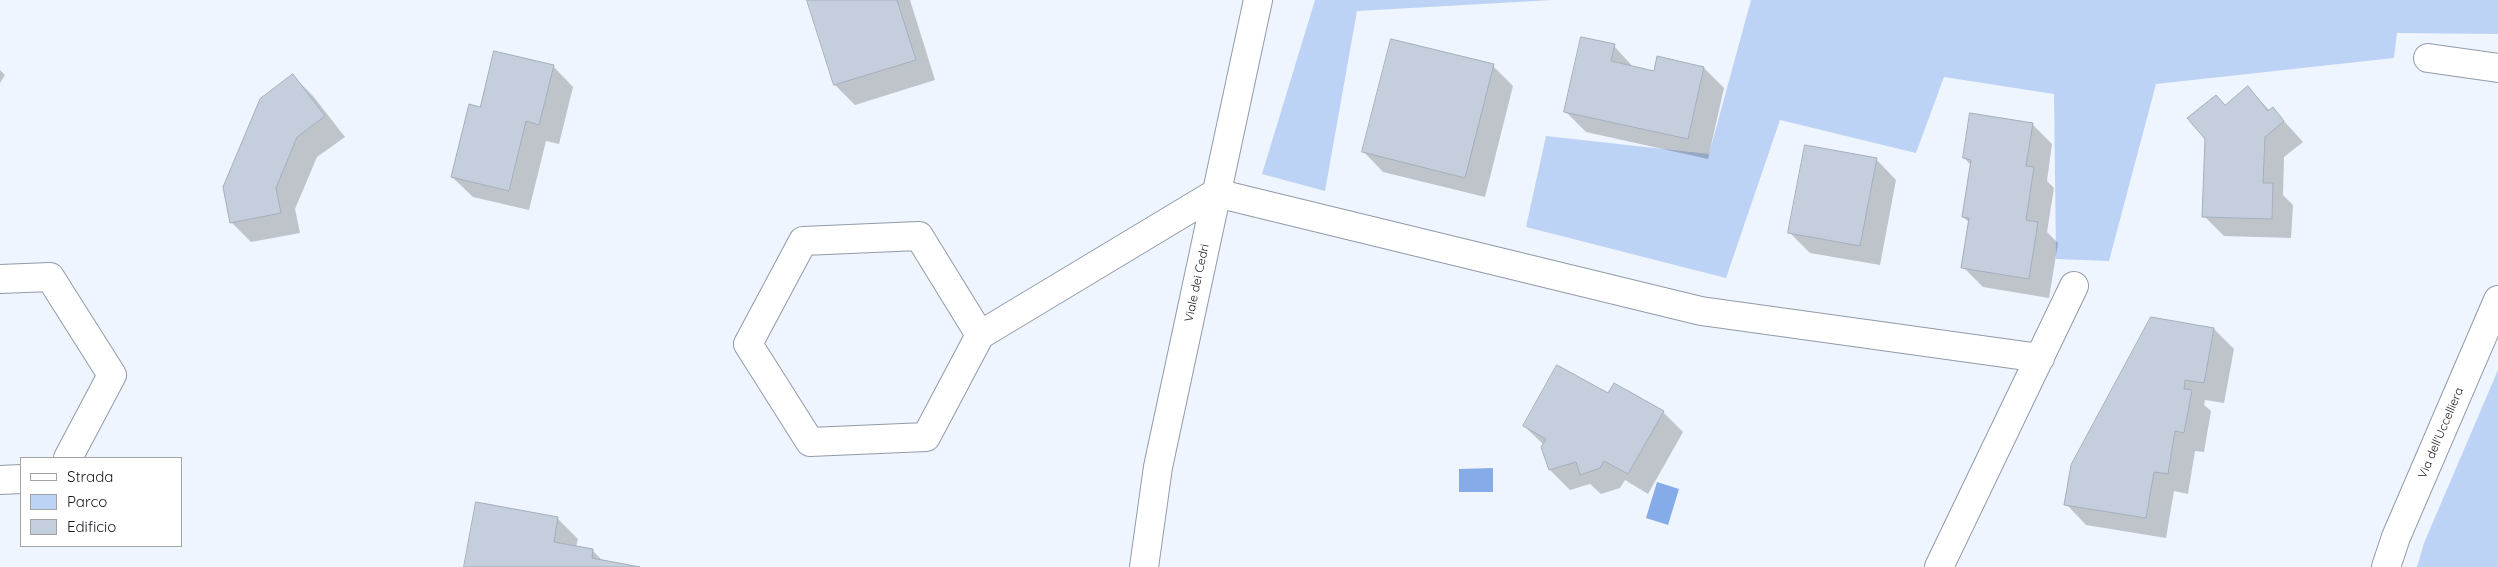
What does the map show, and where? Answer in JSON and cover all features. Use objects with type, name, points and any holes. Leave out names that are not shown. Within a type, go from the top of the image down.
[{"type":"street","name":"Viale dei Cedri","points":[[1144,567],[1158,467],[1258,0]]},
{"type":"street","points":[[2428,58],[2498,68]]},
{"type":"street","points":[[980,334],[919,236],[803,241],[748,344],[810,442],[926,437],[980,334],[1216,193],[1701,311],[2040,358]]},
{"type":"street","points":[[0,279],[50,277],[112,375],[69,457]]},
{"type":"street","points":[[1939,567],[2074,286]]},
{"type":"street","name":"Via dell'Uccelliera","points":[[2386,567],[2396,537],[2498,300]]},
{"type":"street","points":[[0,480],[20,479]]},
{"type":"green space","points":[[1315,0],[1553,0],[1357,11],[1325,191],[1262,174]]},
{"type":"green space","points":[[1751,0],[2498,0],[2498,34],[2397,33],[2394,58],[2156,84],[2109,261],[2056,259],[2054,94],[1944,77],[1916,153],[1780,120],[1726,278],[1526,227],[1546,136],[1709,154]]},
{"type":"green space","points":[[2498,370],[2498,567],[2417,567],[2424,543]]},
{"type":"water","points":[[1493,468],[1493,492],[1459,492],[1459,469]]},
{"type":"water","points":[[1657,482],[1679,489],[1668,525],[1646,518]]},
{"type":"building","points":[[807,0],[897,0],[916,60],[834,85]]},
{"type":"building","points":[[1581,37],[1615,44],[1611,61],[1654,71],[1657,56],[1704,67],[1688,139],[1564,112]]},
{"type":"building","points":[[1391,39],[1494,64],[1465,178],[1362,152]]},
{"type":"building","points":[[494,51],[554,65],[539,125],[526,121],[509,191],[451,177],[469,104],[480,107]]},
{"type":"building","points":[[293,74],[325,116],[297,137],[276,188],[281,213],[230,223],[223,187],[260,99]]},
{"type":"building","points":[[2248,86],[2268,111],[2273,107],[2284,121],[2265,137],[2263,183],[2273,183],[2272,219],[2202,217],[2205,139],[2187,118],[2216,95],[2225,105]]},
{"type":"building","points":[[1970,113],[2033,123],[2026,166],[2034,167],[2026,220],[2038,222],[2029,279],[1961,268],[1969,218],[1962,217],[1971,160],[1963,158]]},
{"type":"building","points":[[1805,145],[1877,158],[1860,246],[1788,233]]},
{"type":"building","points":[[2151,317],[2214,328],[2204,383],[2185,380],[2184,389],[2192,390],[2184,433],[2175,431],[2168,474],[2154,472],[2146,518],[2064,505],[2071,465]]},
{"type":"building","points":[[1557,365],[1608,393],[1614,383],[1664,411],[1628,474],[1604,461],[1600,468],[1580,475],[1576,462],[1549,470],[1541,447],[1546,439],[1523,426]]},
{"type":"building","points":[[476,502],[558,517],[554,542],[593,549],[592,558],[640,567],[464,567]]}]
